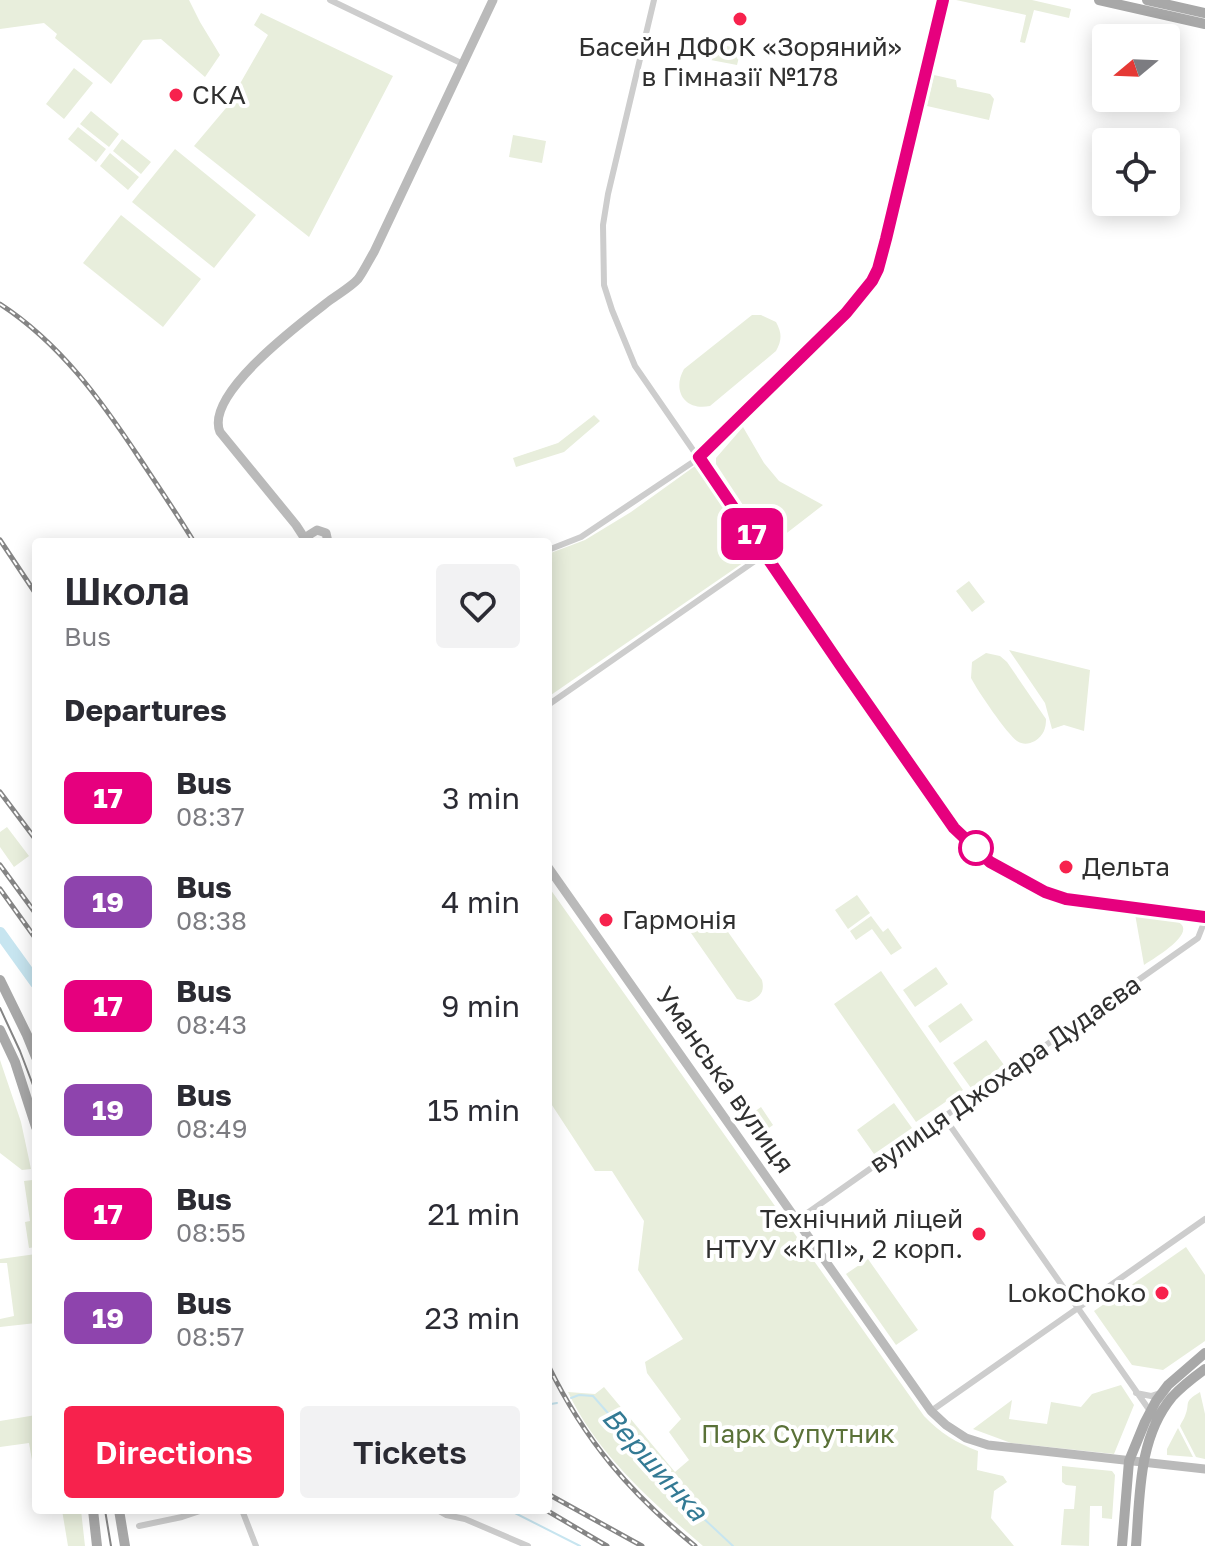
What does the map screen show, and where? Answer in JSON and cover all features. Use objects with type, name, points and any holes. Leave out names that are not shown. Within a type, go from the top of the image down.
[{"type":"main road","points":[[1099,0],[1205,24]]},
{"type":"main road","points":[[1147,0],[1205,13]]},
{"type":"main road","points":[[0,980],[32,1047]]},
{"type":"main road","points":[[0,1030],[15,1062],[32,1115]]},
{"type":"main road","points":[[1122,1546],[1129,1461],[1150,1411],[1163,1391],[1205,1353]]},
{"type":"main road","points":[[1136,1546],[1143,1463],[1148,1443],[1173,1396],[1205,1369]]},
{"type":"main road","points":[[93,1514],[97,1546]]},
{"type":"main road","points":[[120,1514],[125,1546]]},
{"type":"street","points":[[330,0],[463,64]]},
{"type":"street","points":[[305,538],[220,432],[217,417],[223,403],[249,371],[278,342],[358,279],[374,252],[493,0]]},
{"type":"street","points":[[654,0],[604,214],[602,271],[608,298],[631,359],[954,828],[990,862],[1045,892],[1066,899],[1205,919]]},
{"type":"street","points":[[552,548],[581,537],[699,457],[846,313],[872,281],[886,239],[943,0]]},
{"type":"street","points":[[296,525],[313,531],[320,530],[328,538]]},
{"type":"street","points":[[309,538],[313,531]]},
{"type":"street","points":[[552,702],[765,554]]},
{"type":"street","name":"Уманська вулиця","points":[[552,873],[931,1411],[946,1425],[966,1438],[988,1445],[1205,1469]]},
{"type":"street","name":"вулиця Джохара Дудаєва","points":[[796,1221],[1198,938],[1205,919]]},
{"type":"street","points":[[944,1117],[1150,1411]]},
{"type":"street","points":[[931,1411],[1205,1219]]},
{"type":"street","points":[[1136,1393],[1151,1396],[1163,1391]]},
{"type":"street","points":[[139,1526],[191,1514]]},
{"type":"street","points":[[244,1514],[256,1546]]},
{"type":"street","points":[[444,1514],[465,1519],[528,1546]]},
{"type":"green space","points":[[0,0],[189,0],[220,55],[205,77],[161,39],[143,40],[111,84],[55,38],[57,34],[44,23],[0,29]]},
{"type":"green space","points":[[956,0],[1032,0],[1071,9],[1069,18],[1034,10],[1025,43],[1020,42],[1026,15]]},
{"type":"green space","points":[[261,13],[393,76],[309,237],[194,146],[226,108],[268,35],[254,25]]},
{"type":"green space","points":[[699,40],[741,49],[737,65],[695,57]]},
{"type":"green space","points":[[74,68],[93,83],[64,119],[46,104]]},
{"type":"green space","points":[[934,75],[956,80],[957,87],[990,94],[994,99],[989,120],[927,106]]},
{"type":"green space","points":[[91,111],[119,134],[109,147],[80,124]]},
{"type":"green space","points":[[78,127],[106,149],[96,162],[68,139]]},
{"type":"green space","points":[[513,135],[546,141],[542,163],[509,157]]},
{"type":"green space","points":[[122,139],[151,162],[141,174],[113,151]]},
{"type":"green space","points":[[175,149],[256,215],[214,268],[132,202]]},
{"type":"green space","points":[[110,153],[139,177],[128,190],[100,166]]},
{"type":"green space","points":[[121,215],[201,279],[163,327],[83,263]]},
{"type":"green space","points":[[752,315],[761,315],[776,322],[780,336],[776,351],[710,406],[701,407],[687,402],[679,384],[684,369]]},
{"type":"green space","points":[[594,415],[600,421],[564,452],[516,467],[513,458],[558,443]]},
{"type":"green space","points":[[743,427],[764,463],[779,481],[823,505],[770,546],[716,464],[716,458]]},
{"type":"green space","points":[[695,466],[756,554],[552,694],[552,552],[585,540],[631,512]]},
{"type":"green space","points":[[969,581],[985,602],[972,612],[956,591]]},
{"type":"green space","points":[[1009,650],[1090,670],[1084,731],[1064,725],[1052,729],[1045,703]]},
{"type":"green space","points":[[986,653],[1000,656],[1007,662],[1046,719],[1044,731],[1035,741],[1024,744],[1012,737],[971,678],[972,662]]},
{"type":"green space","points":[[7,827],[29,856],[14,867],[0,847],[0,832]]},
{"type":"green space","name":"Парк Супутник","points":[[552,892],[924,1416],[949,1437],[978,1451],[977,1470],[1003,1476],[1007,1482],[994,1491],[991,1518],[1014,1546],[703,1546],[627,1476],[594,1436],[568,1392],[595,1394],[604,1387],[675,1472],[689,1460],[669,1432],[681,1419],[647,1373],[645,1362],[683,1339],[638,1270],[644,1221],[612,1171],[595,1171],[552,1105]]},
{"type":"green space","points":[[857,895],[870,913],[848,929],[835,910]]},
{"type":"green space","points":[[710,912],[716,915],[762,980],[761,994],[749,1002],[737,999],[691,933],[691,922],[697,916]]},
{"type":"green space","points":[[1135,914],[1173,920],[1181,924],[1183,930],[1174,944],[1144,965]]},
{"type":"green space","points":[[871,916],[883,932],[888,928],[902,948],[891,955],[872,929],[856,940],[850,931]]},
{"type":"green space","points":[[936,967],[948,984],[915,1007],[903,990]]},
{"type":"green space","points":[[881,971],[963,1090],[916,1122],[834,1004]]},
{"type":"green space","points":[[961,1003],[973,1020],[940,1043],[928,1026]]},
{"type":"green space","points":[[986,1040],[1004,1065],[971,1088],[953,1063]]},
{"type":"green space","points":[[0,1060],[21,1122],[31,1169],[22,1170],[0,1153]]},
{"type":"green space","points":[[894,1103],[912,1128],[874,1154],[857,1130]]},
{"type":"green space","points":[[761,1107],[773,1125],[755,1138],[743,1120]]},
{"type":"green space","points":[[32,1180],[32,1248],[29,1248],[25,1222],[30,1221],[24,1181]]},
{"type":"green space","name":"LokoChoko","points":[[1186,1247],[1205,1275],[1205,1341],[1163,1370],[1132,1365],[1094,1311]]},
{"type":"green space","points":[[32,1255],[32,1323],[0,1327],[0,1319],[14,1316],[7,1263],[0,1263],[0,1259]]},
{"type":"green space","points":[[868,1259],[918,1330],[896,1345],[846,1274]]},
{"type":"green space","points":[[1121,1385],[1134,1405],[1114,1454],[1011,1443],[973,1429],[1012,1400],[1009,1419],[1047,1424],[1051,1402],[1081,1407],[1092,1394]]},
{"type":"green space","points":[[1200,1392],[1205,1414],[1205,1459],[1196,1457],[1180,1426],[1189,1401]]},
{"type":"green space","points":[[32,1416],[32,1460],[29,1443],[0,1447],[0,1421]]},
{"type":"green space","points":[[1178,1428],[1193,1457],[1167,1455]]},
{"type":"green space","points":[[1062,1466],[1112,1471],[1115,1475],[1112,1519],[1102,1518],[1102,1506],[1090,1506],[1089,1546],[1061,1545],[1064,1509],[1074,1509],[1076,1486],[1062,1482]]},
{"type":"green space","points":[[63,1514],[81,1514],[85,1546],[68,1546]]},
{"type":"waterway","points":[[0,933],[32,977]]},
{"type":"waterway","name":"Вершинка","points":[[571,1398],[593,1396],[686,1502],[733,1546]]},
{"type":"waterway","name":"Вершинка","points":[[552,1404],[557,1403]]},
{"type":"waterway","points":[[517,1514],[580,1546]]},
{"type":"tram line","points":[[0,1008],[32,1082]]},
{"type":"tram line","points":[[106,1514],[111,1546]]},
{"type":"railway","points":[[0,304],[42,336],[78,374],[125,437],[191,538]]},
{"type":"railway","points":[[0,540],[32,588]]},
{"type":"railway","points":[[0,792],[32,835]]},
{"type":"railway","points":[[0,865],[32,909]]},
{"type":"railway","points":[[0,889],[32,933]]},
{"type":"railway","points":[[552,1373],[577,1418],[611,1464],[650,1506],[695,1546]]},
{"type":"railway","points":[[552,1496],[642,1546]]},
{"type":"railway","points":[[552,1514],[607,1546]]},
{"type":"bus line","name":"17","points":[[943,0],[886,239],[872,281],[846,313],[699,457],[954,828],[990,862],[1054,896],[1205,917]]},
{"type":"place","name":"Басейн ДФОК «Зоряний» в Гімназії №178","points":[[740,19]]},
{"type":"place","name":"СКА","points":[[176,95]]},
{"type":"place","name":"Дельта","points":[[1066,867]]},
{"type":"place","name":"Гармонія","points":[[606,920]]},
{"type":"place","name":"Технічний ліцей НТУУ «КПІ», 2 корп.","points":[[979,1234]]},
{"type":"place","name":"LokoChoko","points":[[1162,1293]]}]
